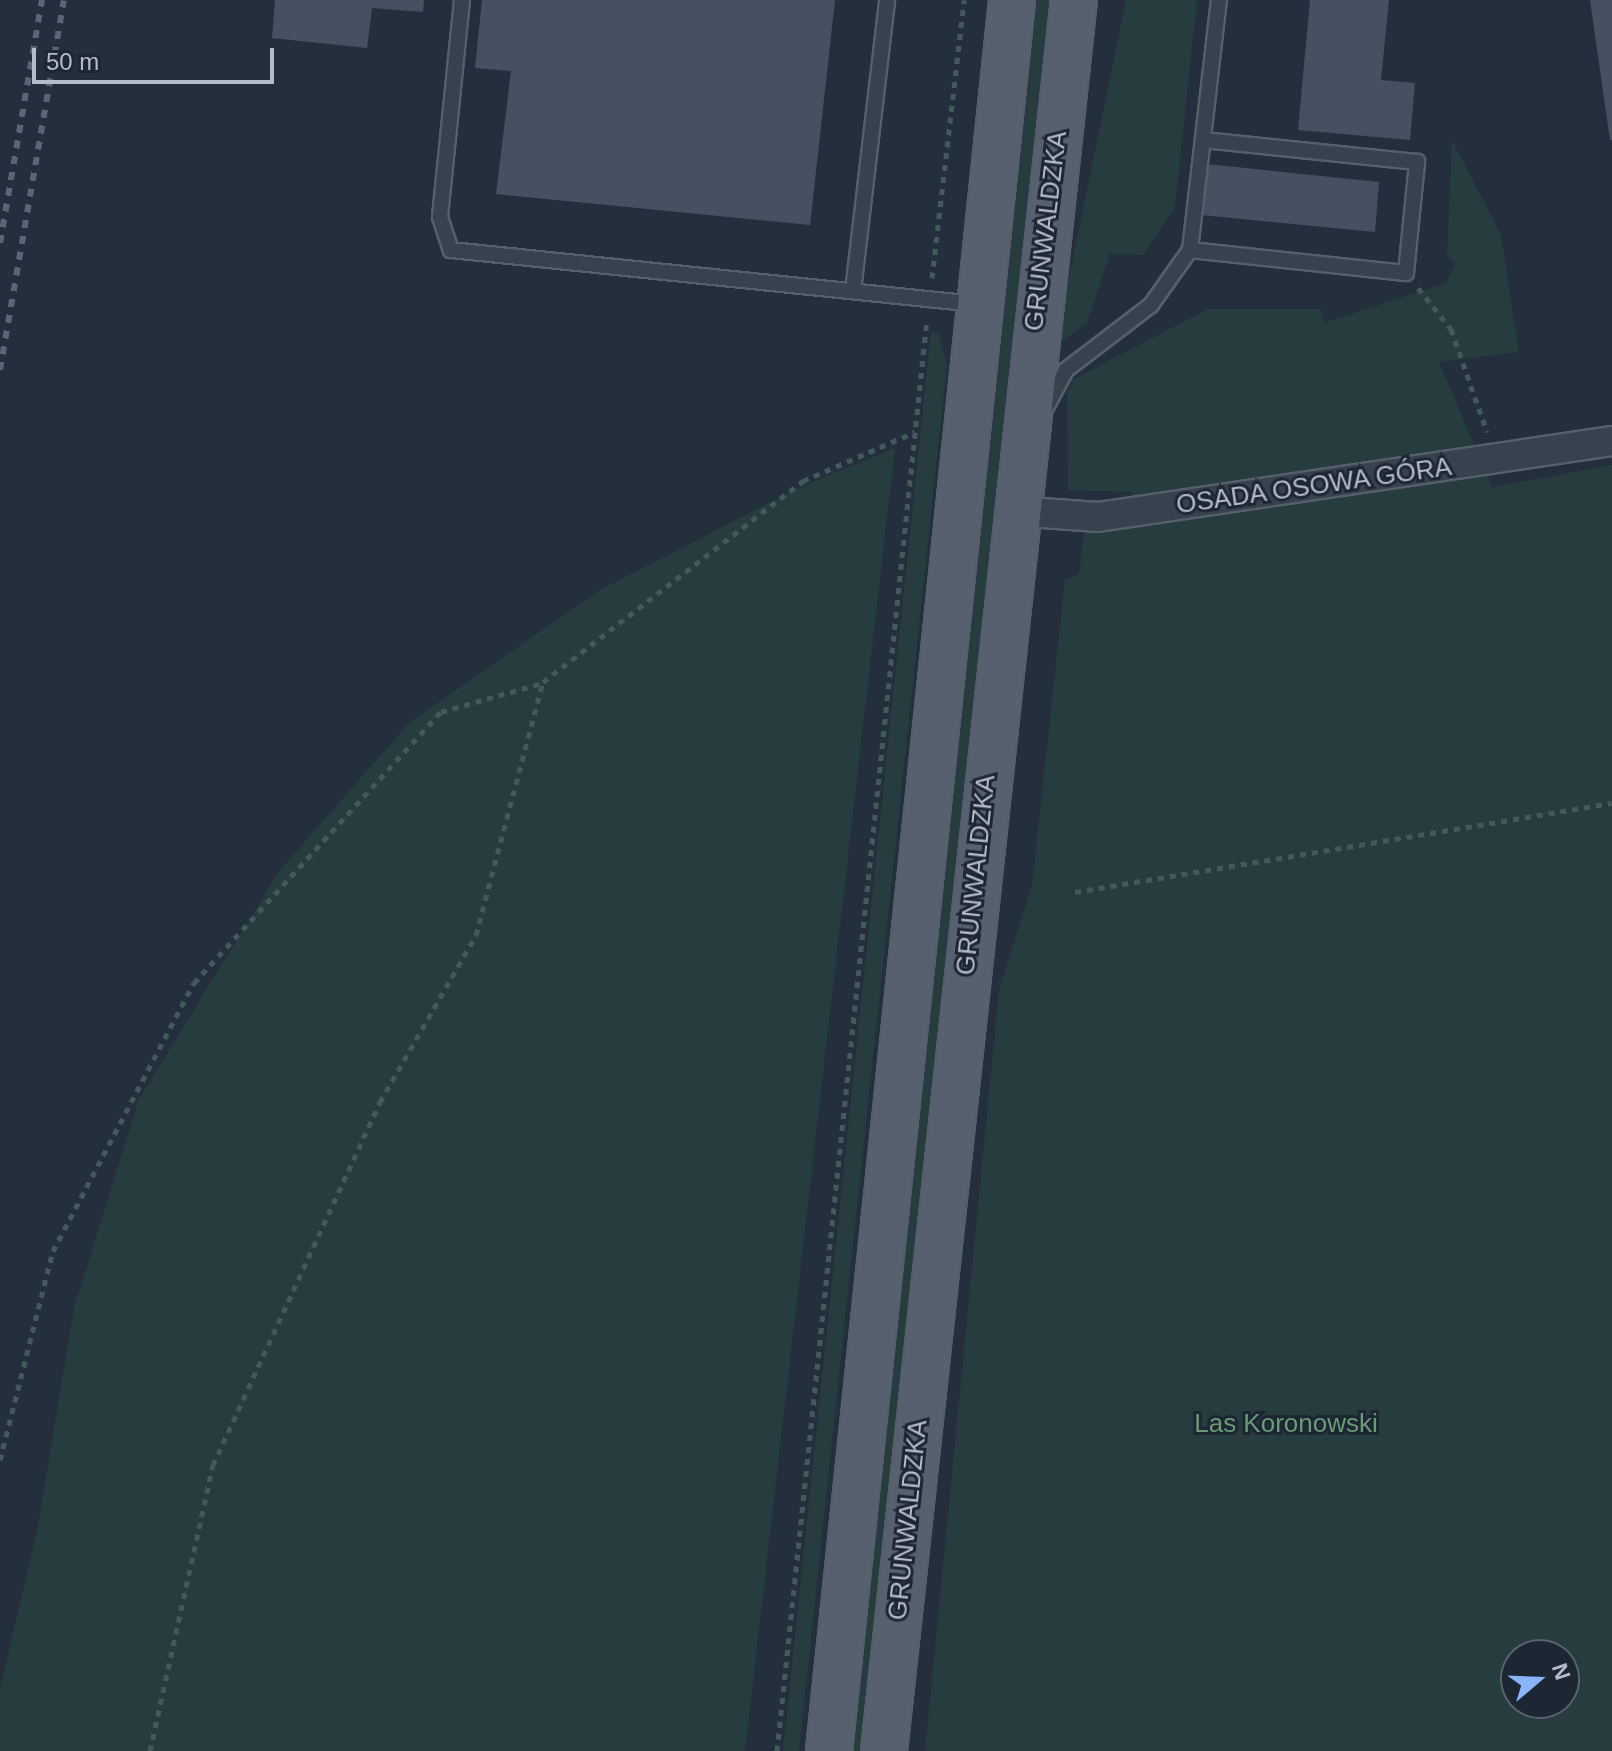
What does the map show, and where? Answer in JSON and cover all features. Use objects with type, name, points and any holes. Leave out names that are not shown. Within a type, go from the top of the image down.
[{"type":"main road","name":"GRUNWALDZKA","points":[[829,1751],[1012,0]]},
{"type":"main road","name":"GRUNWALDZKA","points":[[884,1751],[1021,454],[1074,0]]},
{"type":"street","name":"OSADA OSOWA GÓRA","points":[[1015,511],[1098,517],[1612,441]]},
{"type":"lane","points":[[462,0],[440,217],[451,250],[981,305]]},
{"type":"lane","points":[[853,291],[887,0]]},
{"type":"lane","points":[[1021,454],[1066,370],[1151,305],[1190,250],[1219,0]]},
{"type":"lane","points":[[1190,250],[1406,273],[1417,162],[1203,140]]},
{"type":"path","points":[[777,1751],[929,298],[964,0]]},
{"type":"path","points":[[1406,273],[1451,329],[1497,460]]},
{"type":"path","points":[[0,1460],[53,1251],[194,983],[441,712],[543,682],[803,481],[915,432]]},
{"type":"path","points":[[150,1751],[213,1465],[380,1102],[476,935],[543,682]]},
{"type":"path","points":[[1075,892],[1612,803]]},
{"type":"green space","points":[[1037,0],[1050,0],[966,803],[864,1751],[852,1751]]},
{"type":"green space","points":[[1126,0],[1197,0],[1175,207],[1143,255],[1110,253],[1087,323],[1055,346]]},
{"type":"green space","name":"Las Koronowski","points":[[1452,140],[1501,235],[1519,352],[1439,362],[1492,487],[1612,465],[1612,1751],[925,1751],[999,990],[1032,885],[1065,580],[1079,574],[1084,533],[1136,524],[1132,492],[1068,490],[1067,391],[1072,380],[1208,309],[1321,309],[1324,323],[1446,283],[1455,264],[1447,256]]},
{"type":"green space","points":[[931,332],[938,333],[947,364],[799,1751],[783,1751]]},
{"type":"green space","points":[[895,448],[745,1751],[0,1751],[0,1688],[37,1531],[74,1308],[139,1099],[280,870],[409,723],[600,590],[800,487]]},
{"type":"building","points":[[275,0],[424,0],[423,12],[372,8],[367,48],[272,38]]},
{"type":"building","points":[[482,0],[835,0],[810,225],[496,194],[511,71],[475,68]]},
{"type":"building","points":[[1310,0],[1389,0],[1381,80],[1415,83],[1410,140],[1298,130]]},
{"type":"building","points":[[1590,0],[1612,0],[1612,140],[1610,140]]},
{"type":"building","points":[[1206,164],[1379,182],[1375,232],[1201,215]]},
{"type":"railway","points":[[0,243],[42,0]]},
{"type":"railway","points":[[0,370],[64,0]]}]
